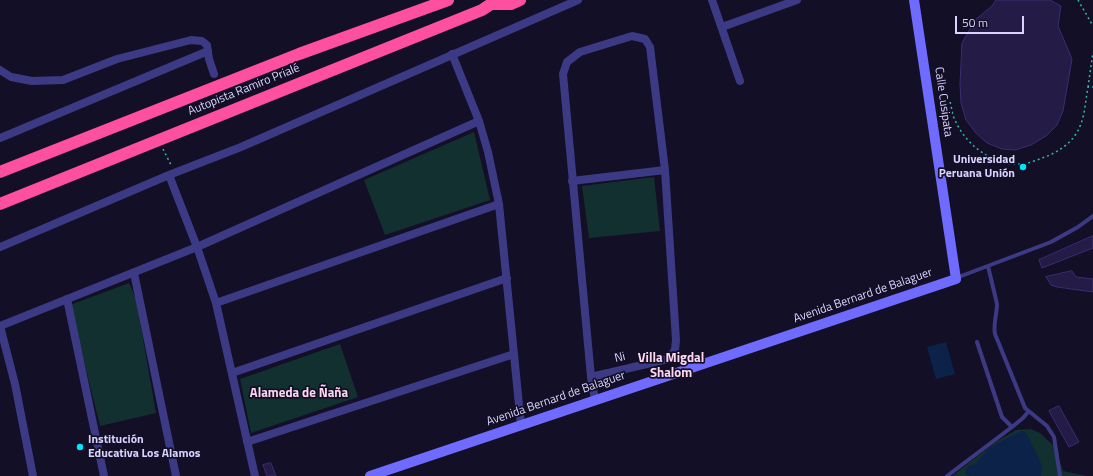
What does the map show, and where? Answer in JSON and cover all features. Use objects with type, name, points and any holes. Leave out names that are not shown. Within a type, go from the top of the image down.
[{"type":"highway","name":"Autopista Ramiro Prialé","points":[[0,172],[298,54],[448,0]]},
{"type":"highway","points":[[494,2],[511,4],[520,0]]},
{"type":"highway","name":"Autopista Ramiro Prialé","points":[[0,204],[482,10],[494,2]]},
{"type":"street","points":[[0,247],[171,174],[241,146],[578,0]]},
{"type":"street","points":[[712,0],[740,81]]},
{"type":"street","points":[[722,26],[797,0]]},
{"type":"street","name":"Calle Cusipata","points":[[914,0],[956,278]]},
{"type":"street","points":[[572,181],[665,170],[650,47],[645,39],[632,36],[580,52],[567,62],[563,74],[572,181],[591,377],[595,400]]},
{"type":"street","points":[[0,70],[11,77],[32,81],[63,80],[117,59],[191,40],[202,41],[207,45],[214,74]]},
{"type":"street","points":[[0,138],[208,51]]},
{"type":"street","points":[[452,54],[479,122],[488,152],[499,204],[521,425]]},
{"type":"street","points":[[33,476],[14,384],[0,326],[197,248],[479,122]]},
{"type":"street","name":"Ni","points":[[591,377],[668,359],[675,350],[676,340],[665,170]]},
{"type":"street","points":[[171,174],[216,303],[255,476]]},
{"type":"street","points":[[216,303],[499,204]]},
{"type":"street","points":[[134,273],[176,476]]},
{"type":"street","points":[[232,373],[507,278]]},
{"type":"street","name":"Avenida Bernard de Balaguer","points":[[370,476],[956,278]]},
{"type":"street","points":[[67,299],[104,476]]},
{"type":"street","points":[[247,442],[514,354]]},
{"type":"lane","points":[[956,278],[1051,242],[1078,227],[1093,216]]},
{"type":"lane","points":[[988,266],[997,310],[994,327],[995,334],[1022,401],[1028,412],[1047,426],[1054,437],[1060,476]]},
{"type":"lane","points":[[977,342],[1002,417],[1012,427]]},
{"type":"lane","points":[[947,476],[1012,427],[1028,412]]},
{"type":"path","points":[[1078,0],[1093,26]]},
{"type":"path","points":[[950,102],[954,119],[969,142],[997,161],[1020,164],[1038,160],[1054,154],[1069,143],[1082,124],[1093,52]]},
{"type":"path","points":[[1088,87],[1093,88]]},
{"type":"path","points":[[159,140],[171,174]]},
{"type":"green space","points":[[474,132],[490,200],[385,235],[364,180]]},
{"type":"green space","points":[[654,177],[660,231],[589,238],[582,186]]},
{"type":"green space","points":[[129,283],[136,299],[156,413],[100,426],[70,305]]},
{"type":"green space","points":[[340,344],[358,397],[251,433],[240,379]]},
{"type":"green space","points":[[1031,429],[1040,433],[1055,447],[1063,471],[1087,476],[952,476],[997,441],[1016,430]]},
{"type":"water","points":[[946,342],[955,374],[936,379],[927,347]]},
{"type":"water","points":[[1023,431],[1028,436],[1040,460],[1042,467],[1041,476],[970,476],[965,473],[967,467],[976,463],[989,448]]},
{"type":"building","points":[[996,0],[1050,0],[1061,6],[1058,26],[1072,59],[1063,111],[1057,125],[1046,136],[1031,145],[1015,150],[1002,149],[987,143],[976,133],[966,120],[961,103],[960,84],[962,43],[975,20],[992,6]]},
{"type":"building","points":[[1093,236],[1093,248],[1042,268],[1039,260]]},
{"type":"building","points":[[1072,271],[1076,277],[1093,279],[1093,292],[1057,287],[1051,285],[1046,277]]},
{"type":"building","points":[[1059,406],[1079,442],[1069,447],[1049,411]]},
{"type":"building","points":[[271,463],[276,476],[267,476],[263,465]]},
{"type":"place","name":"Universidad Peruana Unión","points":[[1023,167]]},
{"type":"place","name":"Institución Educativa Los Alamos","points":[[80,447]]},
{"type":"district","name":"Villa Migdal Shalom","points":[[671,366]]},
{"type":"district","name":"Alameda de Ñaña","points":[[299,394]]}]
